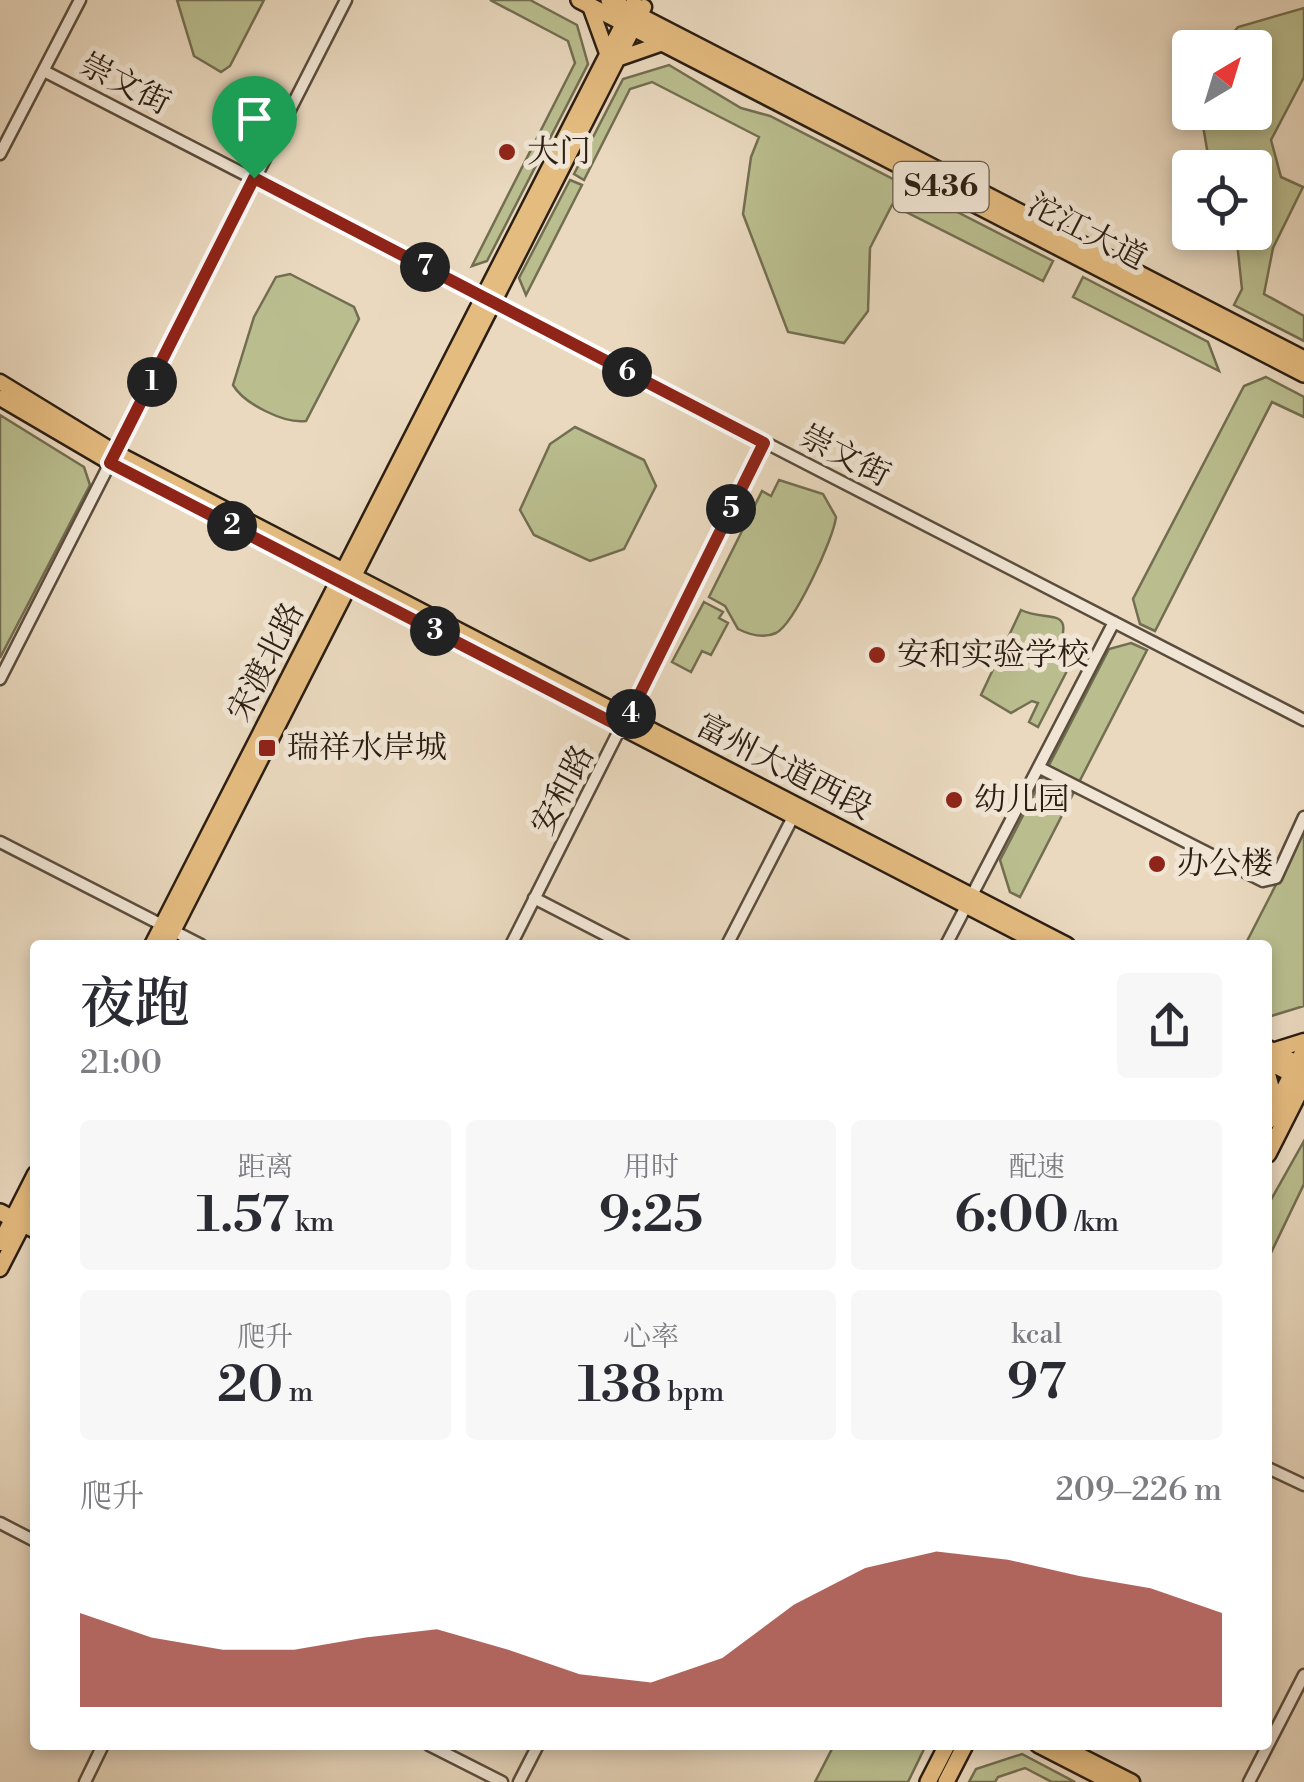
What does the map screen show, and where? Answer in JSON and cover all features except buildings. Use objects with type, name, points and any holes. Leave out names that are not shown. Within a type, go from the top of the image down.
[{"type":"highway","name":"沱江大道","points":[[609,0],[1304,359]]},
{"type":"highway","name":"沱江大道","points":[[584,3],[634,14],[663,44],[1304,374]]},
{"type":"highway","points":[[1272,1145],[1290,1107],[1301,1070]]},
{"type":"highway","points":[[0,1202],[21,1219]]},
{"type":"highway","points":[[928,1782],[944,1750]]},
{"type":"highway","points":[[946,1782],[962,1750]]},
{"type":"main road","points":[[584,3],[612,56],[663,44]]},
{"type":"main road","name":"宋渡北路","points":[[157,940],[168,928],[634,14]]},
{"type":"main road","name":"富州大道西段","points":[[0,382],[113,458]]},
{"type":"main road","name":"富州大道西段","points":[[0,398],[971,902],[1034,940]]},
{"type":"main road","name":"富州大道西段","points":[[626,723],[793,816],[1057,940]]},
{"type":"main road","name":"宋渡北路","points":[[167,940],[168,928]]},
{"type":"main road","points":[[1272,1053],[1304,1041]]},
{"type":"main road","points":[[1272,1056],[1301,1070]]},
{"type":"main road","points":[[1272,1080],[1290,1107]]},
{"type":"main road","points":[[0,1269],[30,1190]]},
{"type":"main road","points":[[0,1243],[21,1219]]},
{"type":"main road","points":[[1048,1750],[1110,1782]]},
{"type":"main road","points":[[1069,1750],[1132,1782]]},
{"type":"street","points":[[0,154],[80,0]]},
{"type":"street","points":[[0,679],[346,0]]},
{"type":"street","name":"崇文街","points":[[44,71],[1304,720]]},
{"type":"street","name":"安和路","points":[[513,940],[764,443]]},
{"type":"street","points":[[949,940],[1114,622]]},
{"type":"street","points":[[1040,768],[1263,882],[1276,878],[1304,817]]},
{"type":"street","points":[[730,940],[793,816]]},
{"type":"street","points":[[0,842],[191,940]]},
{"type":"street","points":[[534,898],[616,940]]},
{"type":"street","points":[[1272,1470],[1304,1485]]},
{"type":"street","points":[[0,1523],[30,1538]]},
{"type":"street","points":[[1272,1737],[1304,1675]]},
{"type":"street","points":[[85,1782],[101,1750]]},
{"type":"street","points":[[440,1750],[502,1782]]},
{"type":"street","points":[[519,1782],[535,1750]]},
{"type":"street","points":[[1249,1782],[1265,1750]]},
{"type":"green space","points":[[177,0],[264,0],[230,66],[221,72],[194,56]]},
{"type":"green space","points":[[490,0],[530,0],[577,25],[588,64],[487,261],[472,266],[575,63],[568,41]]},
{"type":"green space","points":[[1304,8],[1304,77],[1271,140],[1281,177],[1303,187],[1273,248],[1264,294],[1304,316],[1304,341],[1234,305],[1242,289],[1238,250],[1272,250],[1272,150],[1207,150],[1204,130],[1272,130],[1272,30],[1235,30]]},
{"type":"green space","points":[[669,65],[741,108],[770,116],[1053,261],[1043,281],[892,205],[870,248],[868,311],[844,343],[788,332],[743,214],[751,157],[759,137],[652,82],[630,89],[584,180],[574,174],[623,79]]},
{"type":"green space","points":[[570,180],[582,185],[526,295],[519,278]]},
{"type":"green space","points":[[290,274],[354,307],[359,319],[306,421],[266,411],[233,385],[254,317],[276,277]]},
{"type":"green space","points":[[1083,277],[1208,342],[1219,371],[1073,297]]},
{"type":"green space","points":[[1266,377],[1304,397],[1304,417],[1272,402],[1155,631],[1140,624],[1133,599],[1244,386]]},
{"type":"green space","points":[[0,415],[84,467],[90,485],[0,658]]},
{"type":"green space","points":[[575,427],[644,460],[656,486],[624,549],[590,561],[534,535],[520,510],[550,444]]},
{"type":"green space","points":[[779,480],[823,494],[836,517],[821,561],[793,614],[776,633],[757,636],[738,629],[725,606],[709,597],[762,491],[771,496]]},
{"type":"green space","points":[[704,602],[723,612],[719,618],[728,623],[711,655],[702,651],[691,672],[672,662]]},
{"type":"green space","points":[[1021,610],[1062,622],[1055,657],[1070,665],[1038,727],[1029,722],[1038,703],[1032,701],[1011,713],[981,695]]},
{"type":"green space","points":[[1131,643],[1147,650],[1020,897],[1010,892],[1000,860],[1109,649]]},
{"type":"green space","points":[[1304,830],[1304,1006],[1272,1016],[1272,940],[1248,940]]},
{"type":"green space","points":[[1304,1141],[1304,1184],[1272,1251],[1272,1198]]},
{"type":"green space","points":[[831,1750],[924,1750],[908,1782],[815,1782]]},
{"type":"green space","points":[[1022,1754],[1075,1782],[1052,1782],[1025,1768],[998,1777],[995,1782],[969,1782],[976,1769]]},
{"type":"place","name":"大门","points":[[507,152]]},
{"type":"place","name":"安和实验学校","points":[[877,655]]},
{"type":"place","name":"瑞祥水岸城","points":[[267,748]]},
{"type":"place","name":"幼儿园","points":[[954,800]]},
{"type":"place","name":"办公楼","points":[[1157,864]]},
{"type":"route","points":[[254,178],[764,443],[623,728],[110,463],[254,178]]}]
